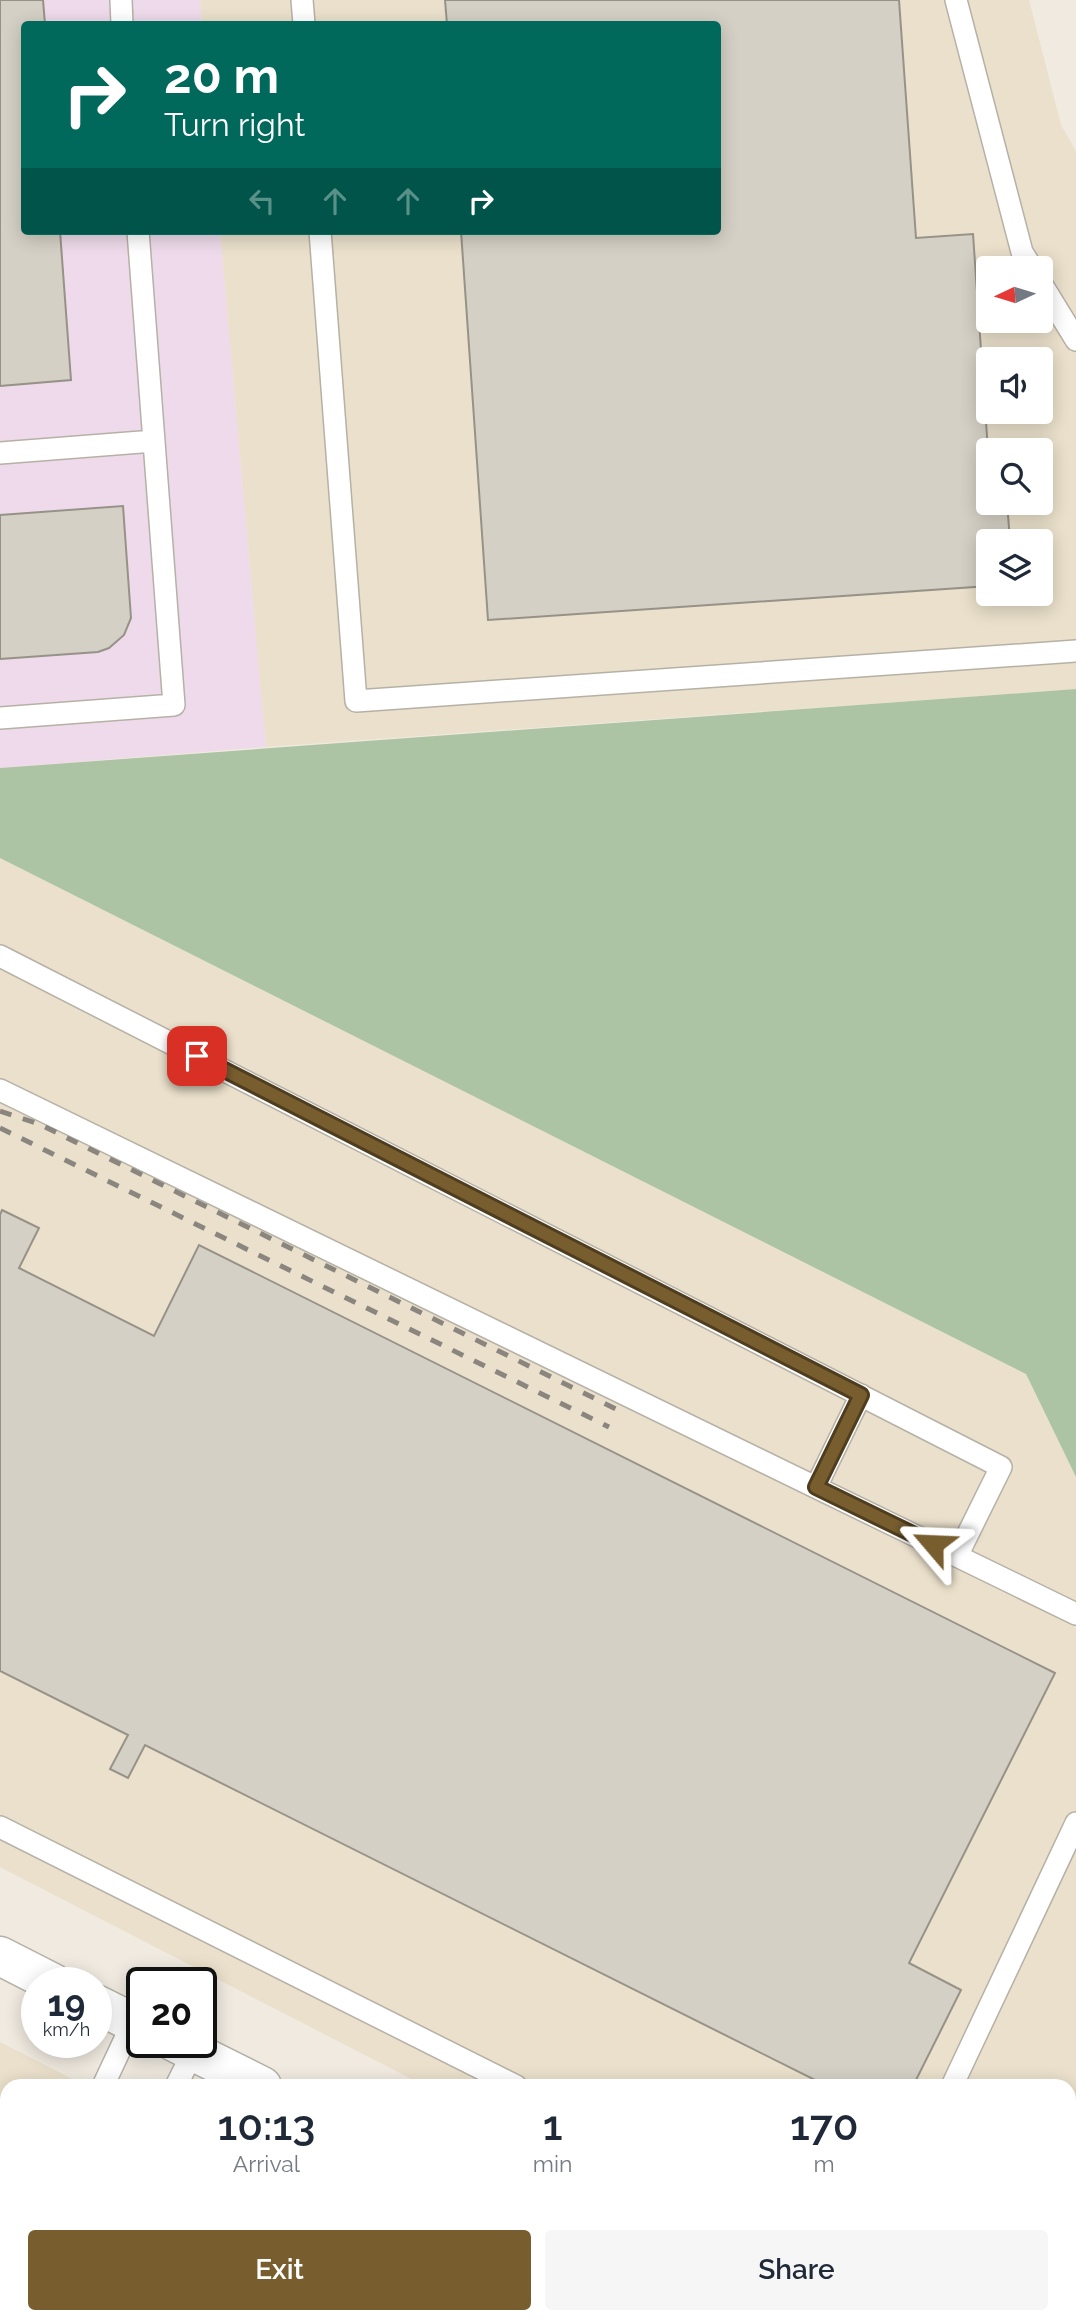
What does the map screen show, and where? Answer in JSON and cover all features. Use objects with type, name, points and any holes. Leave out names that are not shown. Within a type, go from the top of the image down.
[{"type":"main road","points":[[0,1956],[22,1967]]},
{"type":"main road","points":[[205,2058],[248,2079]]},
{"type":"lane","points":[[121,0],[122,21]]},
{"type":"lane","points":[[302,0],[304,21]]},
{"type":"lane","points":[[956,0],[1025,256]]},
{"type":"lane","points":[[0,719],[174,705],[138,235]]},
{"type":"lane","points":[[320,235],[356,701],[1076,651]]},
{"type":"lane","points":[[1054,304],[1076,340]]},
{"type":"lane","points":[[0,453],[154,441]]},
{"type":"lane","points":[[0,956],[1001,1467],[957,1556]]},
{"type":"lane","points":[[0,1090],[1076,1614]]},
{"type":"lane","points":[[816,1487],[861,1395]]},
{"type":"lane","points":[[955,2079],[1076,1823]]},
{"type":"lane","points":[[0,1827],[502,2079]]},
{"type":"lane","points":[[107,2079],[126,2044]]},
{"type":"lane","points":[[177,2079],[181,2058]]},
{"type":"shaded area","points":[[0,0],[200,0],[202,21],[21,21],[21,235],[220,235],[266,747],[0,768]]},
{"type":"shaded area","points":[[200,0],[1029,0],[1061,125],[1076,151],[1076,689],[266,747],[220,235],[721,235],[721,21],[202,21]]},
{"type":"shaded area","points":[[0,858],[1026,1374],[1076,1477],[1076,2079],[411,2079],[217,1979],[217,1967],[194,1967],[0,1867]]},
{"type":"shaded area","points":[[0,2042],[21,2053],[21,2058],[31,2058],[72,2079],[0,2079]]},
{"type":"green space","points":[[1076,689],[1076,1477],[1026,1374],[0,858],[0,768]]},
{"type":"building","points":[[0,0],[43,0],[45,21],[21,21],[21,235],[60,235],[71,380],[0,386]]},
{"type":"building","points":[[445,0],[899,0],[916,238],[973,234],[976,333],[980,333],[981,347],[976,347],[976,424],[986,424],[987,438],[976,438],[976,515],[1008,515],[1009,529],[976,529],[976,587],[488,620],[461,235],[721,235],[721,21],[447,21]]},
{"type":"building","points":[[123,506],[131,618],[124,635],[109,648],[98,652],[0,659],[0,515]]},
{"type":"building","points":[[2,1210],[39,1228],[19,1268],[154,1336],[199,1245],[1055,1673],[909,1963],[961,1990],[916,2079],[813,2079],[145,1745],[128,1778],[110,1769],[128,1735],[0,1671]]},
{"type":"railway","points":[[0,1111],[39,1124],[616,1409]]},
{"type":"railway","points":[[0,1128],[609,1427]]},
{"type":"route","points":[[197,1056],[861,1395],[816,1487],[933,1544]]}]
